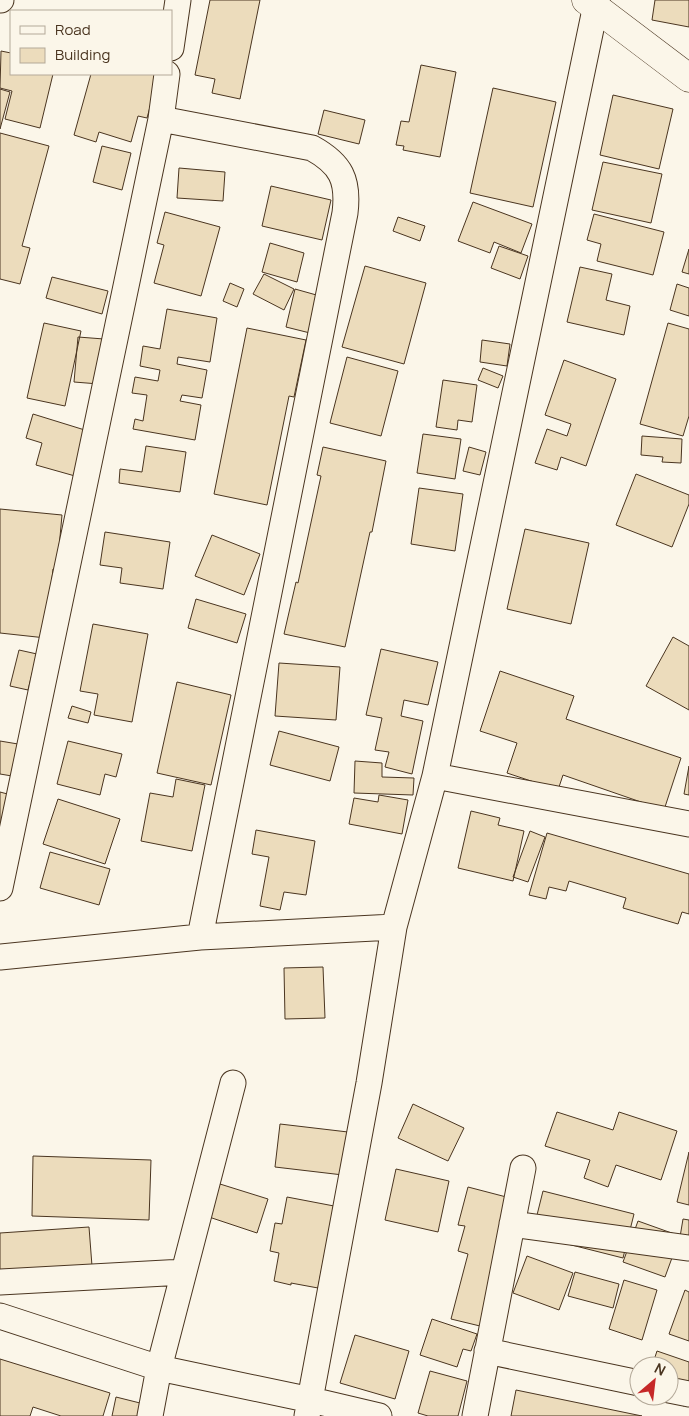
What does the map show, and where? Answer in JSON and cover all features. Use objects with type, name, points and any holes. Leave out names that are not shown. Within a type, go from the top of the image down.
[{"type":"street","points":[[172,41],[178,0]]},
{"type":"street","points":[[309,1408],[369,1083],[394,926],[435,776],[593,2],[689,78]]},
{"type":"street","points":[[0,888],[161,118],[167,75]]},
{"type":"street","points":[[161,118],[312,148],[326,156],[337,167],[344,182],[347,197],[200,937]]},
{"type":"street","points":[[435,776],[689,824]]},
{"type":"street","points":[[0,957],[200,937],[394,926]]},
{"type":"street","points":[[150,1416],[159,1368],[232,1083]]},
{"type":"street","points":[[475,1416],[523,1168]]},
{"type":"street","points":[[512,1224],[689,1248]]},
{"type":"street","points":[[0,1282],[184,1272]]},
{"type":"street","points":[[0,1316],[159,1368],[309,1408],[379,1416]]},
{"type":"street","points":[[487,1350],[629,1381]]},
{"type":"building","points":[[210,0],[260,0],[240,99],[212,93],[215,79],[195,75]]},
{"type":"building","points":[[655,0],[689,0],[689,27],[652,20]]},
{"type":"building","points":[[1,51],[10,53],[10,75],[53,75],[40,128],[5,119],[12,91],[0,88]]},
{"type":"building","points":[[421,65],[456,72],[440,157],[403,150],[404,146],[396,145],[401,121],[409,122]]},
{"type":"building","points":[[91,75],[159,75],[147,118],[138,116],[131,142],[99,132],[96,142],[74,135]]},
{"type":"building","points":[[493,88],[556,102],[533,207],[470,193]]},
{"type":"building","points":[[0,89],[10,92],[0,129]]},
{"type":"building","points":[[613,95],[673,109],[659,169],[600,155]]},
{"type":"building","points":[[324,110],[365,120],[359,144],[318,134]]},
{"type":"building","points":[[0,133],[49,146],[22,246],[30,248],[20,284],[0,279]]},
{"type":"building","points":[[102,146],[131,153],[122,190],[93,182]]},
{"type":"building","points":[[603,162],[662,174],[651,223],[592,210]]},
{"type":"building","points":[[179,168],[225,172],[223,201],[177,198]]},
{"type":"building","points":[[271,186],[331,200],[322,240],[262,226]]},
{"type":"building","points":[[473,202],[532,224],[521,253],[494,242],[490,253],[458,241]]},
{"type":"building","points":[[165,212],[220,227],[201,296],[154,283],[164,245],[157,243]]},
{"type":"building","points":[[594,214],[664,232],[653,275],[597,261],[601,244],[587,240]]},
{"type":"building","points":[[398,217],[425,226],[420,241],[393,231]]},
{"type":"building","points":[[270,243],[304,253],[297,282],[262,272]]},
{"type":"building","points":[[499,246],[528,256],[520,279],[491,268]]},
{"type":"building","points":[[689,249],[689,274],[682,272]]},
{"type":"building","points":[[365,266],[426,283],[404,364],[342,347]]},
{"type":"building","points":[[580,267],[612,274],[606,300],[630,306],[624,335],[567,322]]},
{"type":"building","points":[[264,274],[294,289],[284,310],[253,294]]},
{"type":"building","points":[[52,277],[108,291],[102,314],[46,298]]},
{"type":"building","points":[[230,283],[244,289],[237,307],[223,301]]},
{"type":"building","points":[[677,284],[689,288],[689,316],[670,310]]},
{"type":"building","points":[[295,289],[320,296],[310,333],[286,327]]},
{"type":"building","points":[[167,309],[217,318],[210,362],[178,357],[177,364],[207,370],[202,398],[182,395],[180,401],[201,405],[195,440],[133,429],[135,419],[143,421],[147,395],[132,393],[135,377],[158,381],[160,370],[140,366],[143,346],[160,349]]},
{"type":"building","points":[[44,323],[81,331],[65,406],[27,398]]},
{"type":"building","points":[[668,323],[689,329],[689,416],[683,436],[640,424]]},
{"type":"building","points":[[247,328],[306,340],[294,397],[289,396],[267,505],[214,494]]},
{"type":"building","points":[[78,337],[104,339],[99,384],[74,382]]},
{"type":"building","points":[[482,340],[510,344],[507,366],[480,362]]},
{"type":"building","points":[[347,357],[398,371],[381,436],[330,423]]},
{"type":"building","points":[[564,360],[616,379],[586,466],[561,457],[557,470],[535,463],[547,429],[567,436],[571,424],[545,415]]},
{"type":"building","points":[[483,368],[503,376],[498,388],[478,380]]},
{"type":"building","points":[[443,380],[477,385],[472,422],[458,420],[457,430],[436,427]]},
{"type":"building","points":[[33,414],[88,431],[75,476],[36,465],[42,443],[26,438]]},
{"type":"building","points":[[423,434],[461,439],[455,479],[417,473]]},
{"type":"building","points":[[642,436],[682,439],[681,463],[662,462],[663,457],[641,455]]},
{"type":"building","points":[[146,446],[186,452],[180,492],[119,483],[120,469],[142,472]]},
{"type":"building","points":[[323,447],[386,461],[372,532],[370,532],[345,647],[284,634],[296,582],[298,583],[321,476],[317,475]]},
{"type":"building","points":[[469,447],[486,452],[480,475],[463,471]]},
{"type":"building","points":[[636,474],[689,495],[689,504],[672,547],[616,525]]},
{"type":"building","points":[[419,488],[463,494],[455,551],[411,544]]},
{"type":"building","points":[[0,509],[62,515],[57,570],[53,569],[46,638],[0,633]]},
{"type":"building","points":[[525,529],[589,543],[571,624],[507,609]]},
{"type":"building","points":[[105,532],[170,542],[163,589],[120,583],[122,568],[100,565]]},
{"type":"building","points":[[212,535],[260,554],[244,595],[195,576]]},
{"type":"building","points":[[196,599],[246,614],[237,643],[188,628]]},
{"type":"building","points":[[93,624],[148,634],[132,722],[94,715],[98,694],[80,691]]},
{"type":"building","points":[[673,637],[689,646],[689,710],[646,686]]},
{"type":"building","points":[[381,649],[438,662],[428,705],[404,700],[401,716],[423,721],[412,774],[385,767],[389,752],[375,750],[382,718],[366,715]]},
{"type":"building","points":[[19,650],[37,654],[28,690],[10,686]]},
{"type":"building","points":[[279,663],[340,667],[336,720],[275,716]]},
{"type":"building","points":[[500,671],[574,696],[566,719],[681,758],[664,810],[563,775],[558,790],[507,773],[517,743],[480,731]]},
{"type":"building","points":[[177,682],[231,695],[211,785],[157,773]]},
{"type":"building","points":[[72,706],[91,712],[88,723],[68,718]]},
{"type":"building","points":[[279,731],[339,747],[330,781],[270,765]]},
{"type":"building","points":[[0,741],[24,745],[18,777],[0,774]]},
{"type":"building","points":[[68,741],[122,754],[116,777],[105,774],[100,795],[57,784]]},
{"type":"building","points":[[355,761],[382,763],[382,777],[414,778],[413,795],[354,793]]},
{"type":"building","points":[[689,766],[689,795],[684,794]]},
{"type":"building","points":[[176,779],[205,785],[192,851],[141,841],[150,793],[173,797]]},
{"type":"building","points":[[0,792],[15,796],[0,832]]},
{"type":"building","points":[[379,795],[408,800],[402,834],[349,824],[354,798],[378,802]]},
{"type":"building","points":[[58,799],[120,819],[105,864],[43,844]]},
{"type":"building","points":[[471,811],[500,818],[498,825],[524,831],[513,881],[458,868]]},
{"type":"building","points":[[256,830],[315,841],[306,895],[284,892],[280,910],[260,906],[269,857],[252,854]]},
{"type":"building","points":[[530,831],[545,837],[528,882],[513,877]]},
{"type":"building","points":[[547,833],[689,874],[689,914],[682,912],[678,924],[623,908],[626,898],[569,881],[566,891],[549,887],[546,899],[529,895]]},
{"type":"building","points":[[50,852],[110,869],[99,905],[40,888]]},
{"type":"building","points":[[323,967],[325,1018],[285,1019],[284,968]]},
{"type":"building","points":[[413,1104],[464,1128],[448,1161],[398,1138]]},
{"type":"building","points":[[557,1112],[613,1130],[619,1112],[677,1131],[661,1180],[616,1165],[608,1187],[584,1178],[590,1160],[545,1146]]},
{"type":"building","points":[[280,1124],[348,1132],[343,1175],[275,1167]]},
{"type":"building","points":[[689,1152],[689,1205],[677,1202]]},
{"type":"building","points":[[33,1156],[151,1160],[149,1220],[32,1216]]},
{"type":"building","points":[[396,1169],[449,1181],[438,1232],[385,1220]]},
{"type":"building","points":[[220,1184],[268,1199],[257,1233],[209,1217]]},
{"type":"building","points":[[468,1187],[514,1199],[480,1326],[451,1319],[468,1254],[458,1251],[465,1226],[458,1225]]},
{"type":"building","points":[[543,1191],[634,1214],[623,1258],[532,1235]]},
{"type":"building","points":[[287,1197],[334,1206],[318,1288],[274,1281],[279,1253],[270,1251],[275,1223],[282,1224]]},
{"type":"building","points":[[683,1219],[689,1220],[689,1245],[679,1243]]},
{"type":"building","points":[[638,1221],[680,1236],[665,1277],[623,1262]]},
{"type":"building","points":[[89,1227],[93,1279],[0,1275],[0,1233]]},
{"type":"building","points":[[527,1256],[573,1273],[559,1310],[513,1293]]},
{"type":"building","points":[[575,1272],[619,1284],[613,1308],[568,1296]]},
{"type":"building","points":[[624,1280],[657,1290],[642,1340],[609,1329]]},
{"type":"building","points":[[685,1290],[689,1292],[689,1341],[669,1334]]},
{"type":"building","points":[[432,1319],[477,1334],[471,1351],[463,1349],[457,1367],[420,1355]]},
{"type":"building","points":[[355,1335],[409,1351],[395,1399],[340,1383]]},
{"type":"building","points":[[657,1351],[672,1356],[655,1356]]},
{"type":"building","points":[[0,1359],[110,1393],[103,1416],[61,1416],[33,1407],[30,1416],[0,1416]]},
{"type":"building","points":[[679,1359],[689,1362],[689,1392],[684,1406],[679,1404]]},
{"type":"building","points":[[430,1371],[467,1381],[458,1416],[428,1416],[418,1413]]},
{"type":"building","points":[[516,1390],[642,1416],[511,1416]]},
{"type":"building","points":[[116,1397],[152,1406],[150,1416],[112,1416]]}]
